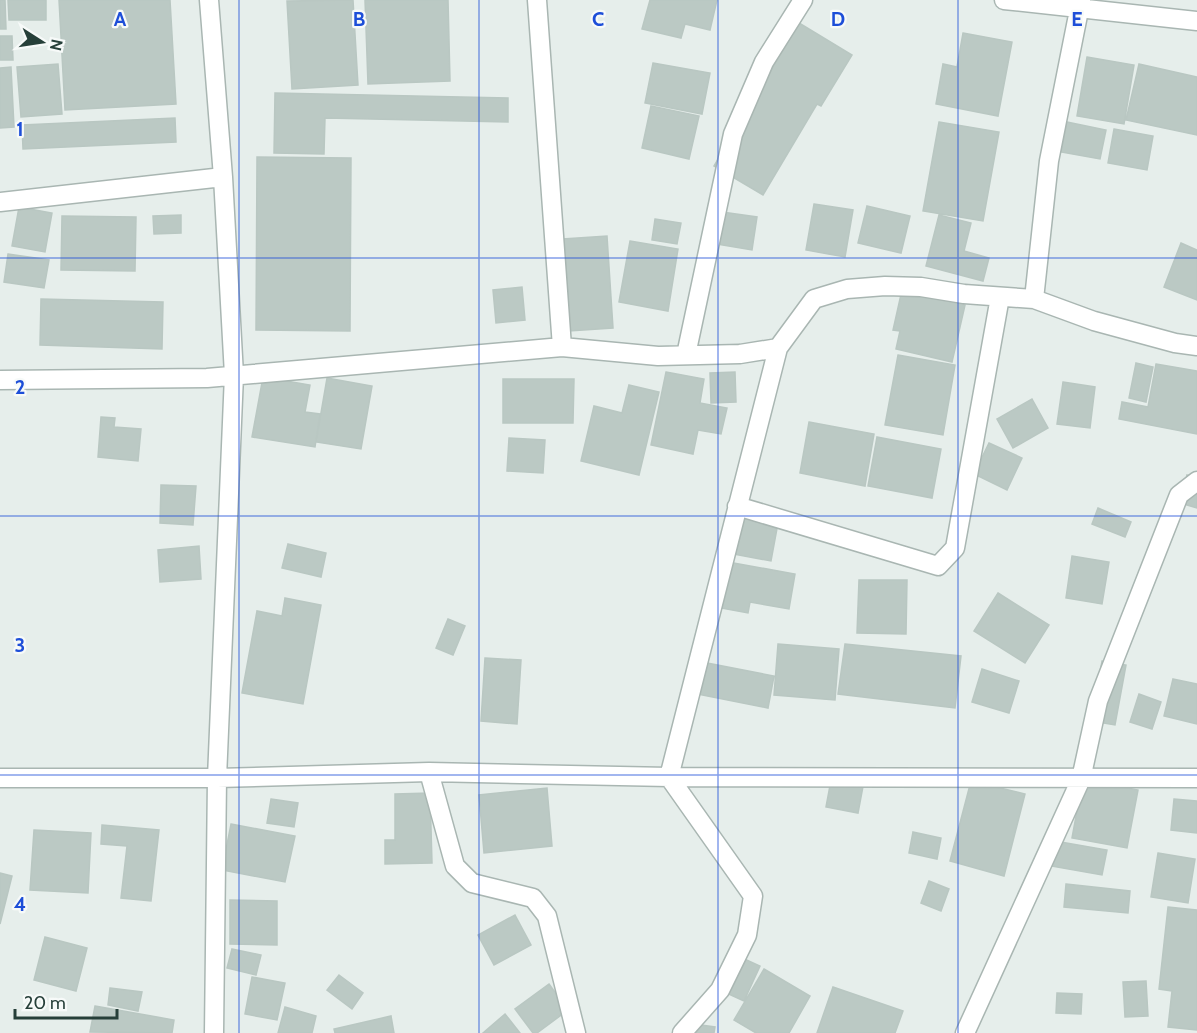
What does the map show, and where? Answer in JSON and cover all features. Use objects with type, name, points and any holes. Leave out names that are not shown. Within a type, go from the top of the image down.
[{"type":"street","points":[[209,0],[223,177],[234,375],[217,778],[214,1033]]},
{"type":"street","points":[[537,0],[562,347]]},
{"type":"street","points":[[686,356],[734,134],[764,62],[803,0]]},
{"type":"street","points":[[1004,0],[1079,5],[1197,21]]},
{"type":"street","points":[[1034,299],[1047,173],[1079,5]]},
{"type":"street","points":[[0,202],[223,177]]},
{"type":"street","points":[[682,1033],[720,990],[747,935],[753,896],[669,777],[778,348],[814,299],[848,289],[921,287],[1034,299],[1094,321],[1174,343],[1197,346]]},
{"type":"street","points":[[737,506],[938,566],[955,548],[1000,297]]},
{"type":"street","points":[[0,380],[207,378],[562,347],[658,356],[740,354],[778,348]]},
{"type":"street","points":[[965,1033],[1081,779],[1098,701],[1131,611],[1179,495],[1197,481]]},
{"type":"street","points":[[429,772],[455,866],[472,883],[532,898],[547,916],[576,1033]]},
{"type":"street","points":[[0,778],[217,778],[429,772],[669,777],[1197,778]]},
{"type":"building","points":[[0,0],[5,0],[6,29],[0,29]]},
{"type":"building","points":[[8,0],[46,0],[46,20],[9,20]]},
{"type":"building","points":[[59,0],[170,0],[176,104],[65,110]]},
{"type":"building","points":[[353,0],[358,85],[292,89],[287,1]]},
{"type":"building","points":[[365,0],[448,0],[450,81],[368,84]]},
{"type":"building","points":[[650,0],[717,0],[710,30],[685,24],[681,38],[642,29]]},
{"type":"building","points":[[799,23],[852,55],[821,106],[817,104],[763,195],[714,166]]},
{"type":"building","points":[[963,33],[1012,42],[998,116],[936,104],[943,64],[957,67]]},
{"type":"building","points":[[0,36],[12,36],[13,60],[0,60]]},
{"type":"building","points":[[1087,57],[1134,65],[1124,124],[1077,116]]},
{"type":"building","points":[[653,63],[710,73],[702,114],[645,103]]},
{"type":"building","points":[[58,64],[62,114],[21,117],[17,67]]},
{"type":"building","points":[[1139,64],[1197,77],[1197,135],[1126,120]]},
{"type":"building","points":[[11,67],[14,127],[0,128],[0,68]]},
{"type":"building","points":[[275,93],[508,98],[508,122],[325,118],[324,154],[274,153]]},
{"type":"building","points":[[651,106],[699,116],[689,159],[642,148]]},
{"type":"building","points":[[175,118],[176,142],[23,149],[22,125]]},
{"type":"building","points":[[939,122],[999,132],[983,221],[923,211]]},
{"type":"building","points":[[1067,122],[1106,130],[1100,159],[1061,152]]},
{"type":"building","points":[[1114,129],[1153,136],[1147,170],[1108,163]]},
{"type":"building","points":[[257,157],[351,158],[350,331],[256,330]]},
{"type":"building","points":[[814,204],[853,210],[845,257],[806,250]]},
{"type":"building","points":[[867,206],[910,216],[901,253],[858,243]]},
{"type":"building","points":[[19,207],[52,213],[45,252],[12,246]]},
{"type":"building","points":[[722,212],[757,217],[752,250],[716,244]]},
{"type":"building","points":[[181,215],[181,233],[154,234],[153,216]]},
{"type":"building","points":[[939,215],[971,223],[964,251],[989,258],[983,281],[926,266]]},
{"type":"building","points":[[62,216],[136,217],[135,271],[61,270]]},
{"type":"building","points":[[655,219],[681,223],[677,244],[652,240]]},
{"type":"building","points":[[607,236],[613,328],[569,331],[563,239]]},
{"type":"building","points":[[630,241],[678,249],[668,311],[619,302]]},
{"type":"building","points":[[1181,243],[1197,250],[1197,300],[1164,287]]},
{"type":"building","points":[[8,254],[49,260],[44,288],[4,282]]},
{"type":"building","points":[[522,287],[525,320],[496,323],[493,290]]},
{"type":"building","points":[[902,290],[965,305],[952,362],[896,349],[900,331],[893,330]]},
{"type":"building","points":[[41,299],[163,302],[162,349],[40,345]]},
{"type":"building","points":[[898,355],[955,365],[943,435],[885,425]]},
{"type":"building","points":[[1136,363],[1153,367],[1146,402],[1129,398]]},
{"type":"building","points":[[1156,364],[1197,371],[1197,434],[1119,419],[1122,402],[1148,407]]},
{"type":"building","points":[[666,372],[704,379],[700,403],[727,408],[721,434],[698,430],[693,454],[651,445]]},
{"type":"building","points":[[735,372],[736,402],[711,403],[710,373]]},
{"type":"building","points":[[263,377],[310,385],[305,412],[320,414],[315,447],[252,437]]},
{"type":"building","points":[[327,378],[372,386],[361,449],[316,442]]},
{"type":"building","points":[[503,379],[574,379],[573,423],[503,423]]},
{"type":"building","points":[[1063,382],[1095,387],[1090,428],[1057,424]]},
{"type":"building","points":[[629,385],[659,392],[639,475],[581,461],[594,406],[622,413]]},
{"type":"building","points":[[1032,399],[1048,428],[1013,448],[997,419]]},
{"type":"building","points":[[101,417],[115,418],[114,427],[141,429],[138,461],[98,457]]},
{"type":"building","points":[[809,422],[874,434],[865,486],[800,473]]},
{"type":"building","points":[[877,437],[941,449],[932,498],[868,486]]},
{"type":"building","points":[[509,438],[545,440],[543,473],[507,471]]},
{"type":"building","points":[[989,443],[1022,458],[1007,490],[974,474]]},
{"type":"building","points":[[1187,475],[1197,477],[1197,508],[1180,503]]},
{"type":"building","points":[[161,485],[196,486],[193,525],[160,523]]},
{"type":"building","points":[[1098,508],[1131,522],[1125,537],[1092,524]]},
{"type":"building","points":[[740,516],[778,523],[771,561],[733,554]]},
{"type":"building","points":[[288,544],[326,553],[321,577],[282,568]]},
{"type":"building","points":[[199,546],[201,579],[160,582],[158,550]]},
{"type":"building","points":[[1072,556],[1109,562],[1102,604],[1066,598]]},
{"type":"building","points":[[717,560],[795,574],[789,609],[750,602],[748,613],[710,606]]},
{"type":"building","points":[[859,580],[907,580],[906,634],[857,633]]},
{"type":"building","points":[[998,593],[1049,625],[1025,663],[974,631]]},
{"type":"building","points":[[285,598],[321,605],[303,704],[242,693],[257,611],[282,616]]},
{"type":"building","points":[[448,619],[465,626],[453,655],[436,648]]},
{"type":"building","points":[[778,644],[839,649],[835,700],[774,695]]},
{"type":"building","points":[[845,644],[961,656],[955,708],[838,694]]},
{"type":"building","points":[[485,658],[521,660],[517,724],[481,721]]},
{"type":"building","points":[[1102,661],[1126,665],[1115,725],[1091,721]]},
{"type":"building","points":[[702,662],[774,676],[768,708],[697,694]]},
{"type":"building","points":[[982,669],[1019,681],[1009,713],[972,702]]},
{"type":"building","points":[[1173,679],[1197,684],[1197,724],[1164,716]]},
{"type":"building","points":[[1139,694],[1161,702],[1152,729],[1130,722]]},
{"type":"building","points":[[832,775],[864,781],[858,813],[826,807]]},
{"type":"building","points":[[1083,779],[1138,790],[1127,848],[1072,838]]},
{"type":"building","points":[[971,781],[1025,794],[1004,876],[950,861]]},
{"type":"building","points":[[547,788],[552,846],[484,853],[479,795]]},
{"type":"building","points":[[430,793],[432,863],[385,864],[385,840],[395,840],[395,794]]},
{"type":"building","points":[[271,799],[298,803],[294,827],[267,823]]},
{"type":"building","points":[[1174,799],[1197,801],[1197,833],[1171,830]]},
{"type":"building","points":[[231,824],[295,836],[285,882],[222,870]]},
{"type":"building","points":[[102,825],[159,830],[151,901],[121,898],[127,846],[101,844]]},
{"type":"building","points":[[34,830],[91,833],[88,893],[30,890]]},
{"type":"building","points":[[913,832],[941,838],[937,859],[909,853]]},
{"type":"building","points":[[1055,841],[1107,850],[1102,875],[1051,866]]},
{"type":"building","points":[[1158,853],[1195,859],[1188,903],[1151,897]]},
{"type":"building","points":[[0,873],[12,876],[0,924]]},
{"type":"building","points":[[929,881],[949,889],[941,911],[921,903]]},
{"type":"building","points":[[1066,884],[1130,891],[1128,913],[1064,907]]},
{"type":"building","points":[[230,900],[277,901],[277,945],[230,944]]},
{"type":"building","points":[[1168,907],[1197,910],[1197,1030],[1168,1027],[1172,991],[1159,989]]},
{"type":"building","points":[[515,915],[531,945],[494,965],[478,935]]},
{"type":"building","points":[[45,937],[87,948],[76,991],[34,980]]},
{"type":"building","points":[[232,949],[261,955],[256,975],[227,968]]},
{"type":"building","points":[[740,957],[760,966],[744,1001],[724,992]]},
{"type":"building","points":[[764,969],[810,996],[789,1033],[756,1033],[734,1020]]},
{"type":"building","points":[[339,975],[363,993],[352,1009],[327,990]]},
{"type":"building","points":[[252,977],[285,983],[277,1020],[245,1014]]},
{"type":"building","points":[[1146,981],[1148,1016],[1125,1017],[1123,982]]},
{"type":"building","points":[[549,984],[568,1010],[537,1033],[533,1033],[515,1009]]},
{"type":"building","points":[[833,987],[903,1011],[895,1033],[817,1033]]},
{"type":"building","points":[[110,988],[142,992],[138,1011],[108,1005]]},
{"type":"building","points":[[1057,993],[1082,994],[1081,1014],[1056,1013]]},
{"type":"building","points":[[95,1006],[174,1020],[172,1033],[90,1032]]},
{"type":"building","points":[[285,1007],[316,1016],[312,1033],[278,1033]]},
{"type":"building","points":[[505,1014],[520,1033],[483,1033]]},
{"type":"building","points":[[391,1016],[394,1033],[335,1033],[334,1029]]},
{"type":"building","points":[[686,1023],[715,1027],[714,1033],[685,1033]]}]
